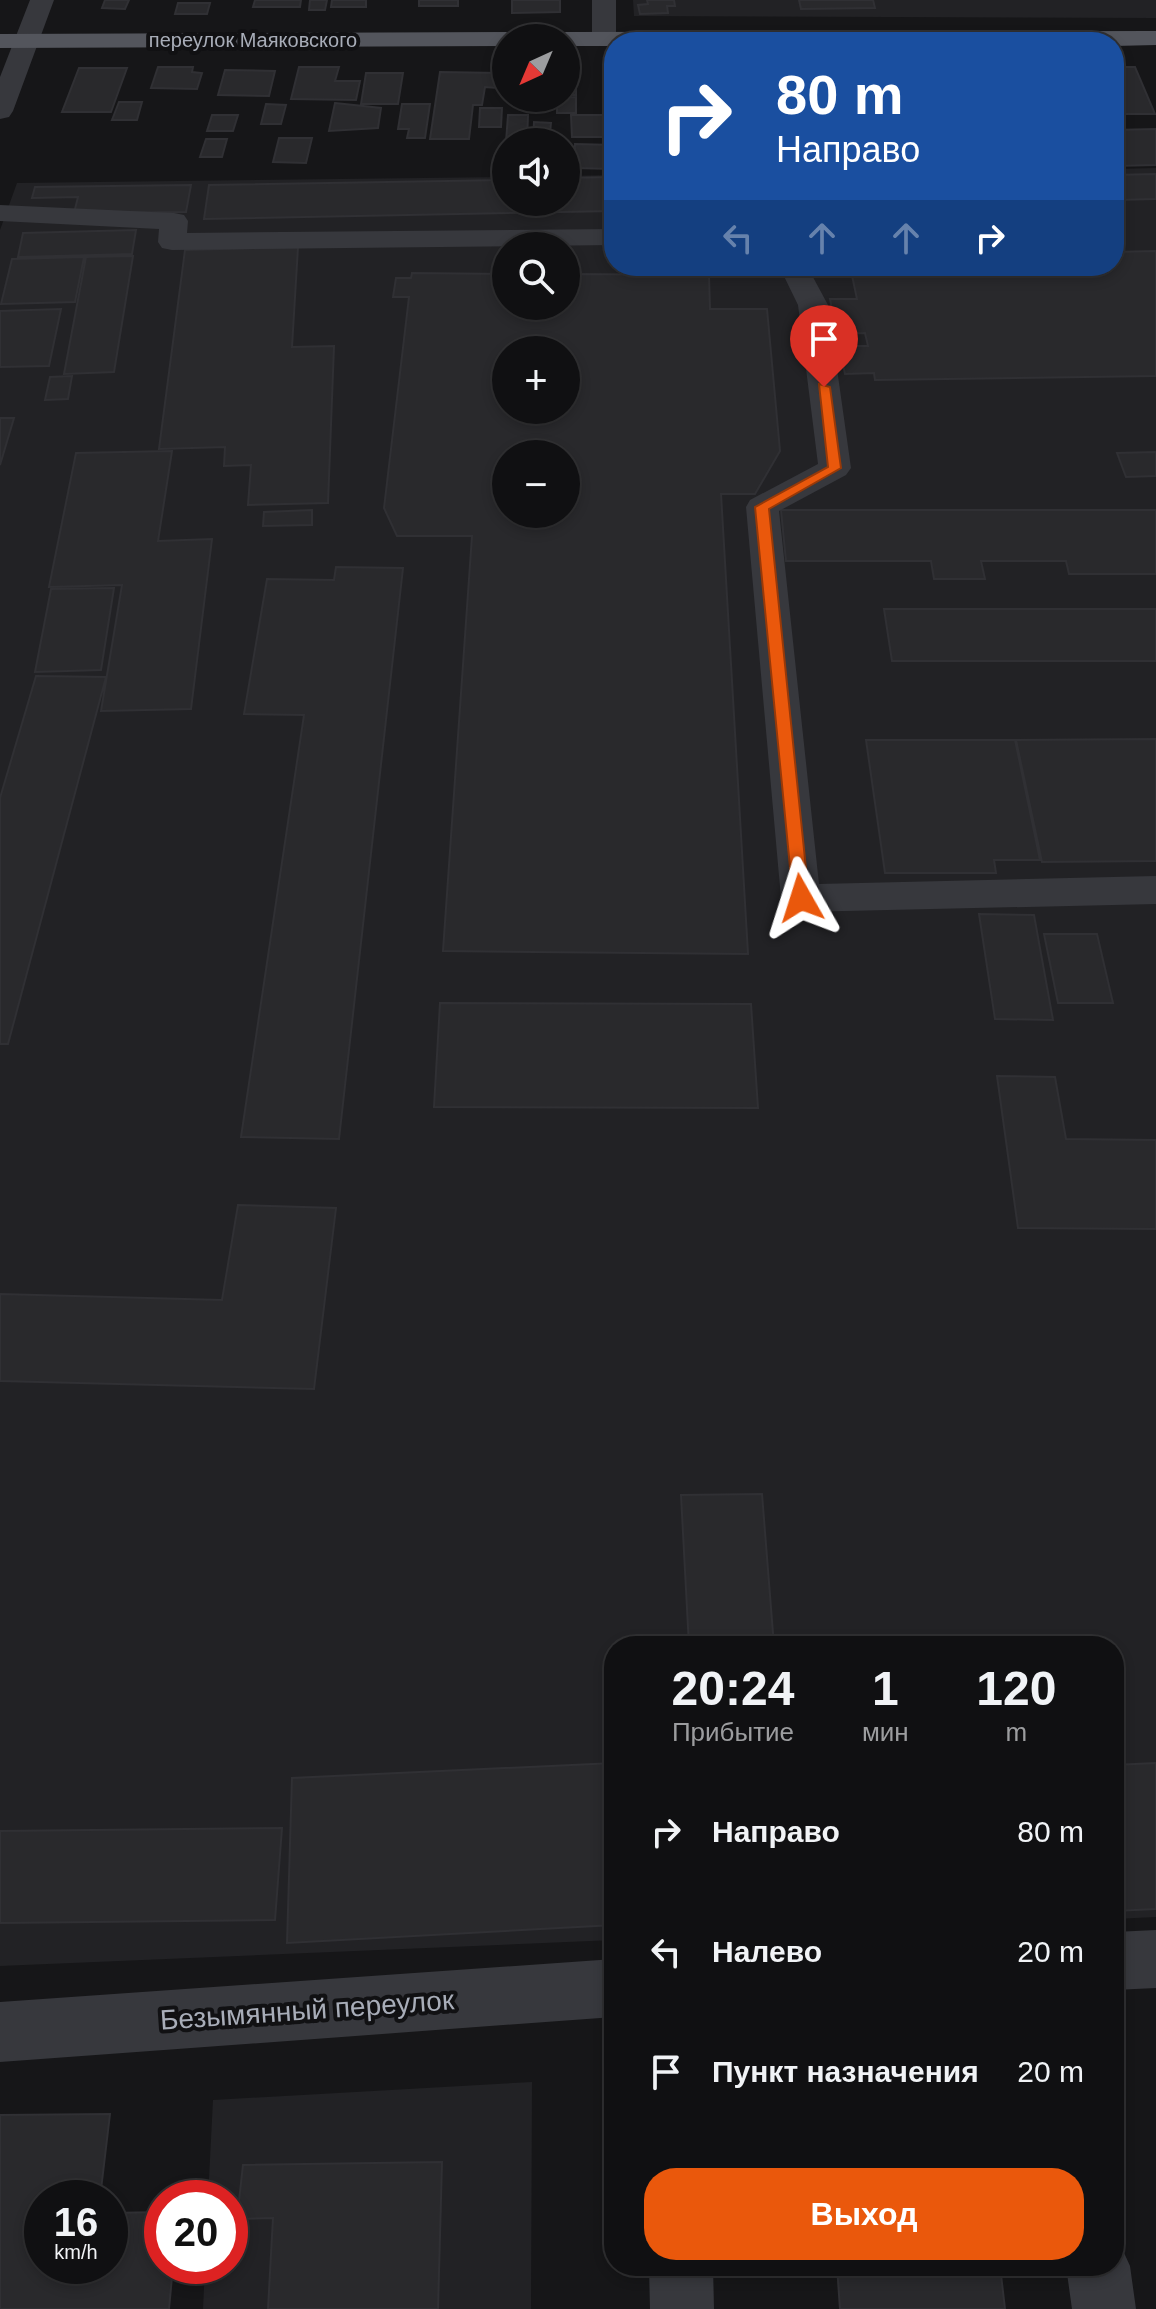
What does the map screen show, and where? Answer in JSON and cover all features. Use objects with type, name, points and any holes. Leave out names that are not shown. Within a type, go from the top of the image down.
[{"type":"main road","points":[[1124,38],[1156,38]]},
{"type":"main road","name":"переулок Маяковского","points":[[0,41],[492,39]]},
{"type":"main road","points":[[580,39],[604,39]]},
{"type":"street","points":[[0,111],[42,0]]},
{"type":"street","points":[[604,0],[604,39]]},
{"type":"street","points":[[0,213],[174,221],[172,242],[604,237]]},
{"type":"street","points":[[798,276],[813,305],[835,468],[762,507],[801,898],[1156,890]]},
{"type":"street","points":[[1124,1961],[1156,1959]]},
{"type":"street","name":"Безымянный переулок","points":[[0,2032],[604,1989]]},
{"type":"street","points":[[681,2276],[682,2309]]},
{"type":"street","points":[[1099,2276],[1104,2309]]},
{"type":"shaded area","points":[[633,0],[1156,0],[1156,18],[634,16]]},
{"type":"shaded area","points":[[1156,168],[1156,1917],[1124,1919],[1124,1636],[604,1636],[604,1940],[0,1966],[0,230],[17,183],[492,177],[492,216],[580,216],[580,176],[604,175],[604,276],[1124,276],[1124,169]]},
{"type":"shaded area","points":[[532,2082],[531,2309],[203,2309],[204,2284],[248,2284],[248,2180],[209,2180],[213,2100]]},
{"type":"building","points":[[105,0],[129,0],[125,9],[102,8]]},
{"type":"building","points":[[255,0],[301,0],[300,7],[253,7]]},
{"type":"building","points":[[310,0],[327,0],[325,10],[309,10]]},
{"type":"building","points":[[332,0],[366,0],[366,7],[331,7]]},
{"type":"building","points":[[419,0],[458,0],[458,6],[419,6]]},
{"type":"building","points":[[512,0],[560,0],[560,12],[512,13]]},
{"type":"building","points":[[647,0],[674,0],[675,6],[667,6],[668,13],[640,14],[638,5],[648,4]]},
{"type":"building","points":[[799,0],[873,0],[875,8],[801,9]]},
{"type":"building","points":[[178,3],[210,3],[207,14],[175,14]]},
{"type":"building","points":[[158,67],[193,67],[192,72],[202,73],[197,89],[151,88]]},
{"type":"building","points":[[299,67],[339,67],[335,81],[360,81],[356,100],[291,99]]},
{"type":"building","points":[[1124,67],[1135,67],[1155,114],[1124,114]]},
{"type":"building","points":[[79,68],[127,68],[111,112],[62,112]]},
{"type":"building","points":[[225,70],[275,71],[269,96],[218,95]]},
{"type":"building","points":[[440,72],[492,73],[492,88],[485,87],[482,105],[473,105],[469,139],[430,139]]},
{"type":"building","points":[[366,73],[403,73],[398,104],[361,104]]},
{"type":"building","points":[[119,102],[142,102],[137,120],[112,120]]},
{"type":"building","points":[[335,103],[381,108],[378,128],[329,131]]},
{"type":"building","points":[[266,104],[286,105],[281,124],[261,124]]},
{"type":"building","points":[[402,104],[430,104],[425,138],[407,138],[409,129],[398,129]]},
{"type":"building","points":[[480,108],[502,112],[501,127],[479,127]]},
{"type":"building","points":[[212,115],[238,115],[233,131],[207,131]]},
{"type":"building","points":[[508,115],[528,115],[528,128],[507,128]]},
{"type":"building","points":[[571,115],[604,115],[604,137],[580,137],[580,128],[572,128]]},
{"type":"building","points":[[534,122],[551,123],[550,128],[534,128]]},
{"type":"building","points":[[1156,129],[1156,165],[1124,166],[1124,130]]},
{"type":"building","points":[[279,138],[312,138],[306,163],[273,162]]},
{"type":"building","points":[[206,139],[227,139],[222,157],[200,157]]},
{"type":"building","points":[[580,144],[604,145],[604,169],[580,168]]},
{"type":"building","points":[[1156,174],[1156,199],[1124,200],[1124,175]]},
{"type":"building","points":[[604,177],[604,211],[580,212],[580,178]]},
{"type":"building","points":[[492,180],[492,213],[204,219],[209,185]]},
{"type":"building","points":[[191,185],[186,212],[74,213],[78,197],[32,198],[35,187]]},
{"type":"building","points":[[136,230],[132,254],[18,257],[23,233]]},
{"type":"building","points":[[298,247],[292,347],[334,346],[328,503],[248,505],[251,465],[224,466],[225,447],[159,449],[185,250]]},
{"type":"building","points":[[1156,251],[1156,376],[875,380],[874,373],[845,374],[839,346],[868,346],[865,333],[837,334],[830,299],[857,299],[852,276],[1124,276],[1124,252]]},
{"type":"building","points":[[133,256],[114,372],[64,374],[86,257]]},
{"type":"building","points":[[84,257],[75,302],[1,304],[12,259]]},
{"type":"building","points":[[412,273],[492,274],[492,320],[580,320],[580,274],[709,276],[710,309],[767,309],[780,451],[755,494],[721,494],[748,954],[443,951],[472,536],[397,536],[384,508],[409,297],[393,297],[396,278],[411,278]]},
{"type":"building","points":[[61,309],[49,366],[0,367],[0,311]]},
{"type":"building","points":[[72,376],[68,399],[45,400],[50,377]]},
{"type":"building","points":[[0,418],[14,418],[0,465]]},
{"type":"building","points":[[172,451],[158,541],[212,539],[191,709],[101,711],[122,585],[49,587],[76,453]]},
{"type":"building","points":[[1156,452],[1156,476],[1126,477],[1117,453]]},
{"type":"building","points":[[312,510],[312,525],[263,526],[264,512]]},
{"type":"building","points":[[781,510],[1156,510],[1156,574],[1069,574],[1066,561],[981,561],[985,579],[934,579],[931,561],[786,561]]},
{"type":"building","points":[[336,567],[403,568],[339,1139],[241,1137],[304,715],[244,714],[267,579],[334,580]]},
{"type":"building","points":[[114,588],[101,670],[35,672],[51,589]]},
{"type":"building","points":[[884,609],[1156,609],[1156,661],[892,661]]},
{"type":"building","points":[[36,676],[106,677],[8,1044],[0,1044],[0,798]]},
{"type":"building","points":[[1156,739],[1156,861],[1042,862],[1016,740]]},
{"type":"building","points":[[866,740],[1015,740],[1040,860],[994,860],[996,873],[885,873]]},
{"type":"building","points":[[979,914],[1034,915],[1053,1020],[995,1019]]},
{"type":"building","points":[[1044,934],[1097,934],[1113,1003],[1058,1003]]},
{"type":"building","points":[[440,1003],[751,1004],[758,1108],[434,1107]]},
{"type":"building","points":[[997,1076],[1055,1077],[1066,1139],[1156,1140],[1156,1229],[1018,1228]]},
{"type":"building","points":[[238,1205],[336,1208],[314,1389],[0,1381],[0,1294],[222,1300]]},
{"type":"building","points":[[762,1494],[773,1636],[688,1636],[681,1495]]},
{"type":"building","points":[[604,1763],[604,1926],[287,1943],[292,1778]]},
{"type":"building","points":[[1156,1763],[1156,1909],[1124,1911],[1124,1765]]},
{"type":"building","points":[[282,1828],[275,1920],[0,1923],[0,1831]]},
{"type":"building","points":[[110,2114],[102,2180],[24,2180],[24,2284],[128,2284],[128,2213],[144,2212],[144,2284],[171,2284],[169,2309],[0,2309],[0,2115]]},
{"type":"building","points":[[442,2162],[438,2309],[268,2309],[273,2218],[248,2219],[248,2180],[241,2180],[243,2165]]},
{"type":"building","points":[[838,2276],[1001,2276],[1005,2309],[840,2309]]},
{"type":"route","points":[[801,898],[762,507],[835,468],[824,387]]}]
